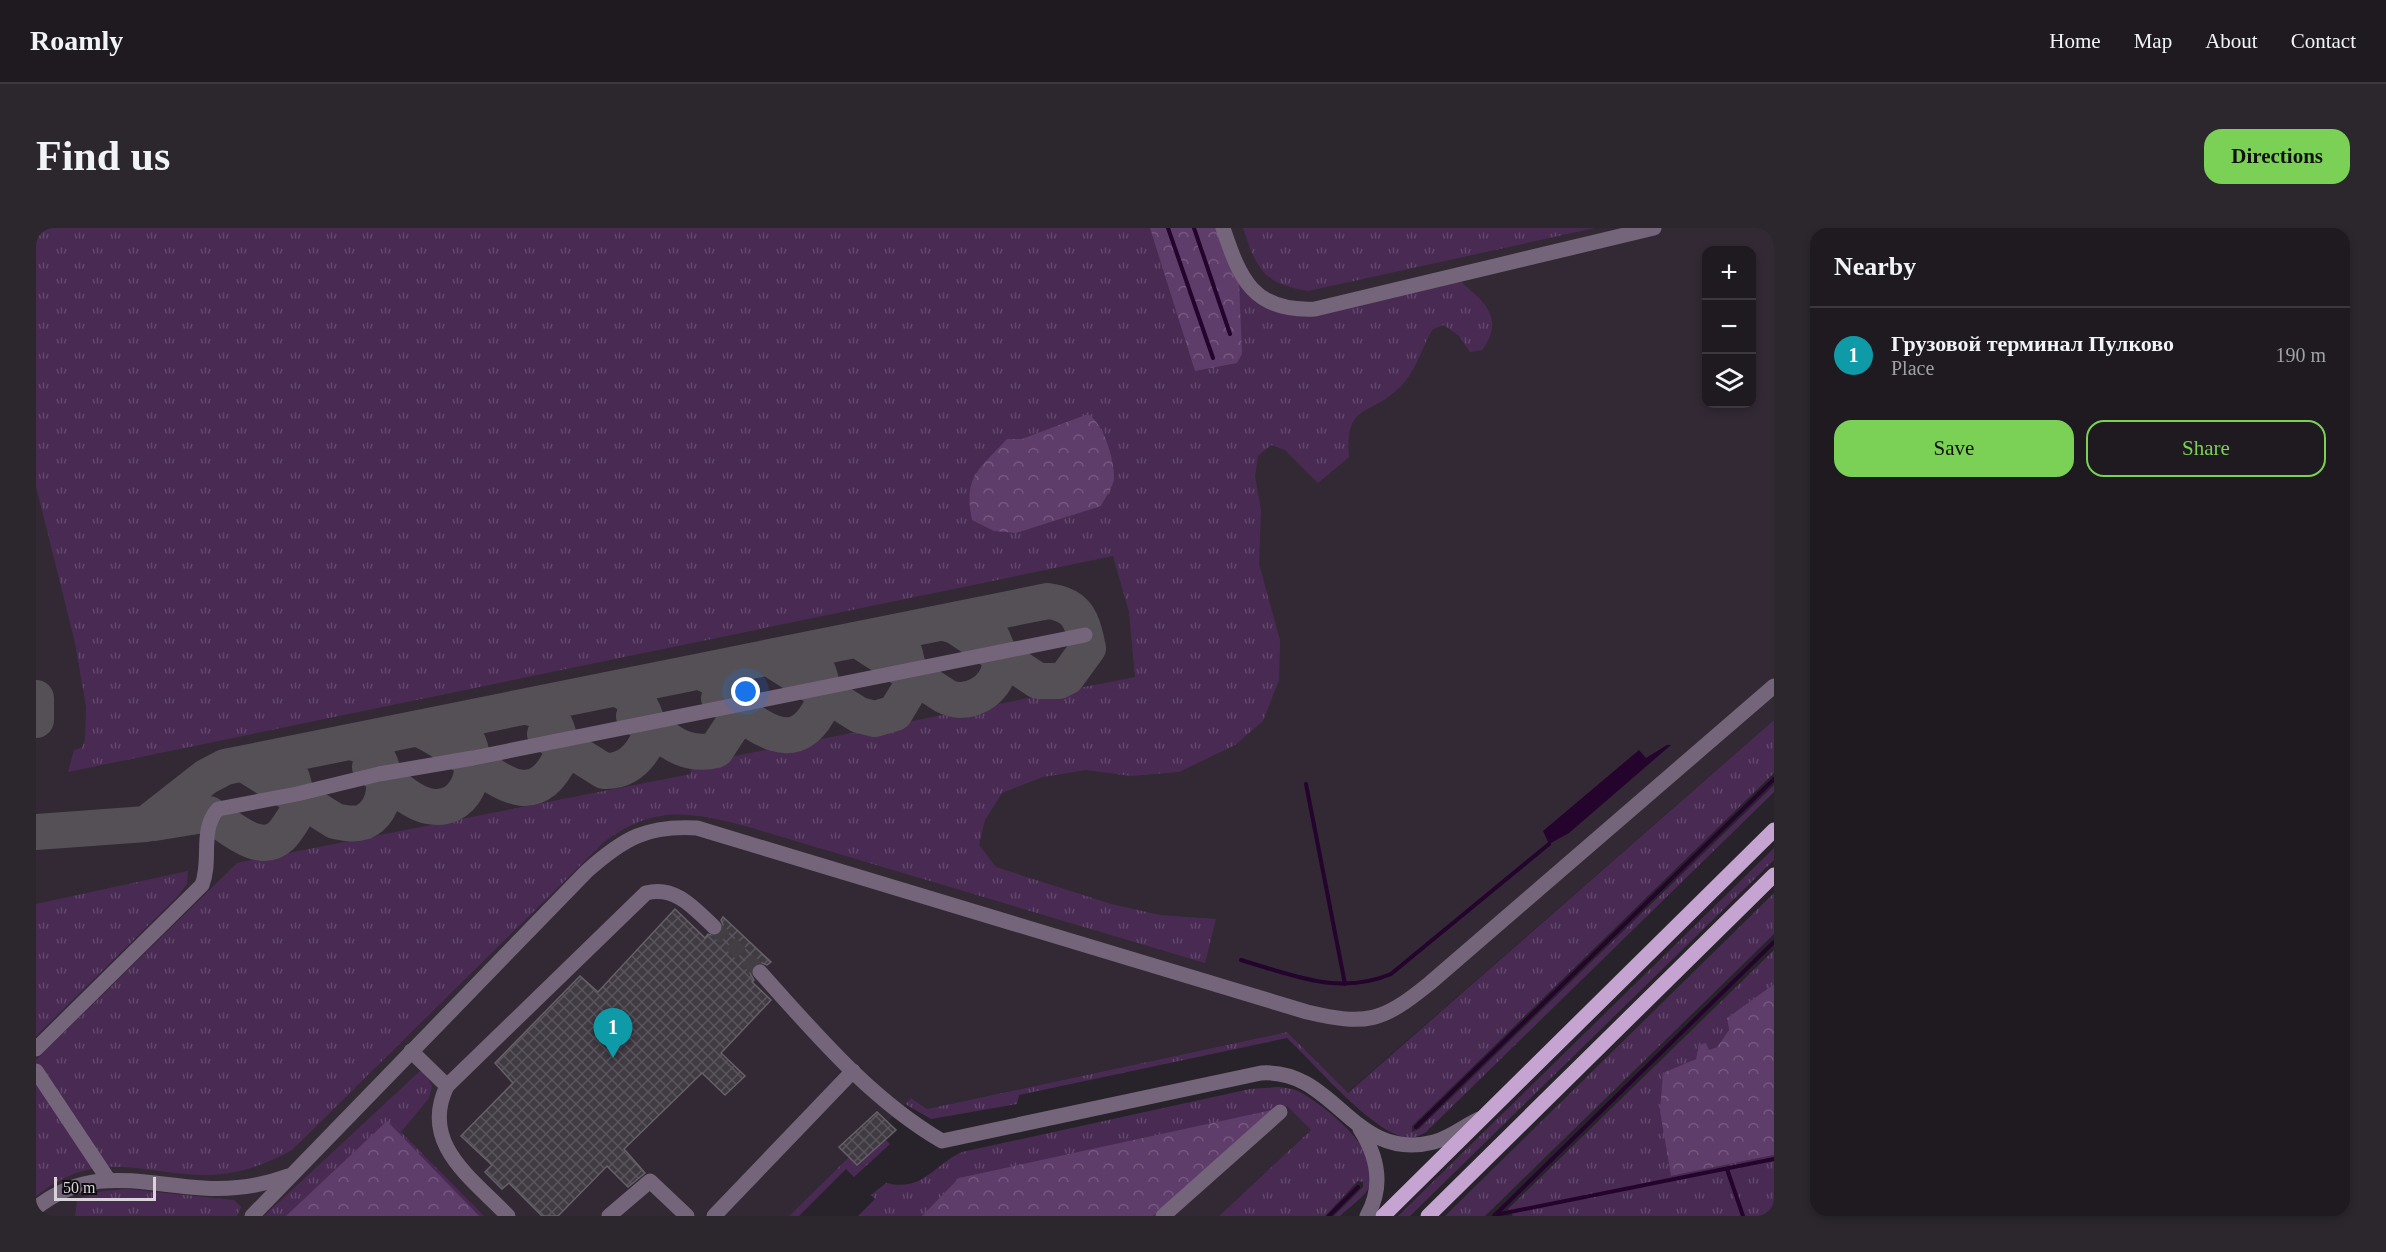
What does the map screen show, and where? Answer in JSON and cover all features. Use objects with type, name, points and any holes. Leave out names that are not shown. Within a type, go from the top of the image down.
[{"type":"main road","points":[[1383,1216],[1774,830]]},
{"type":"main road","points":[[1428,1216],[1774,875]]},
{"type":"street","points":[[1223,228],[1240,275],[1253,290],[1266,299],[1296,310],[1315,309],[1654,228]]},
{"type":"street","points":[[36,1048],[202,885],[207,873],[207,827],[218,809],[297,794],[379,774],[473,758],[1085,635]]},
{"type":"street","points":[[252,1216],[606,854],[630,838],[651,830],[672,827],[697,828],[1307,1012],[1346,1021],[1370,1020],[1411,999],[1774,686]]},
{"type":"street","points":[[508,1216],[450,1155],[439,1135],[438,1112],[447,1086],[646,893],[659,889],[675,893],[714,927]]},
{"type":"street","points":[[760,972],[808,1026],[853,1071],[914,1124],[942,1141],[1261,1073],[1277,1072],[1320,1090],[1359,1127],[1372,1148],[1378,1172],[1375,1200],[1367,1216]]},
{"type":"street","points":[[411,1051],[447,1086]]},
{"type":"street","points":[[36,1071],[108,1179]]},
{"type":"street","points":[[714,1216],[853,1071]]},
{"type":"street","points":[[1163,1216],[1280,1112]]},
{"type":"street","points":[[1359,1127],[1387,1141],[1418,1144],[1446,1138],[1459,1128],[1479,1119]]},
{"type":"street","points":[[36,1208],[67,1188],[108,1179],[203,1188],[244,1188],[270,1183],[294,1174]]},
{"type":"street","points":[[609,1216],[650,1180],[687,1216]]},
{"type":"shaded area","points":[[36,228],[1774,228],[1774,720],[1347,1093],[1287,1032],[927,1109],[911,1098],[888,1121],[877,1112],[840,1147],[849,1157],[789,1216],[36,1216]]},
{"type":"shaded area","points":[[1667,745],[1671,745],[1569,833],[1549,844],[1543,831],[1639,750],[1646,758]]},
{"type":"shaded area","points":[[1287,1106],[1311,1130],[1219,1216],[916,1216]]},
{"type":"green space","points":[[36,228],[1150,228],[1157,248],[1239,281],[1275,308],[1458,280],[1483,302],[1492,319],[1492,328],[1489,339],[1482,350],[1470,352],[1459,336],[1444,325],[1433,329],[1415,366],[1401,386],[1356,418],[1351,427],[1349,457],[1318,483],[1285,450],[1271,445],[1258,456],[1255,476],[1261,510],[1259,564],[1280,640],[1279,680],[1263,721],[1235,745],[1179,772],[1131,776],[1086,770],[1043,777],[1002,793],[985,820],[979,845],[996,867],[1111,904],[1160,915],[1216,919],[1205,963],[749,827],[691,815],[657,817],[623,830],[604,842],[292,1150],[259,1165],[225,1174],[200,1175],[135,1168],[97,1168],[78,1172],[58,1181],[36,1196],[36,1060],[237,863],[691,774],[690,765],[1135,677],[1129,612],[1113,556],[68,772],[74,750],[82,748],[85,739],[86,707],[75,643],[36,486]]},
{"type":"green space","points":[[1150,228],[1221,228],[1239,281],[1242,354],[1237,363],[1195,371]]},
{"type":"green space","points":[[1243,228],[1595,228],[1308,291],[1280,284],[1264,272],[1253,254]]},
{"type":"green space","points":[[1088,414],[1104,434],[1113,463],[1114,479],[1101,506],[1016,533],[994,531],[972,520],[970,493],[972,483],[981,467],[1007,439],[1022,439]]},
{"type":"green space","points":[[1774,720],[1774,773],[1412,1126],[1412,1132],[1419,1129],[1774,785],[1774,792],[1421,1135],[1404,1137],[1390,1132],[1375,1122],[1343,1094],[1287,1038],[1019,1095],[1017,1104],[931,1119],[905,1104],[911,1098],[927,1109],[1287,1032],[1348,1093]]},
{"type":"green space","points":[[1774,848],[1774,860],[1410,1216],[1398,1216]]},
{"type":"green space","points":[[188,871],[187,884],[177,897],[36,1036],[36,904]]},
{"type":"green space","points":[[1774,893],[1774,934],[1485,1216],[1445,1216]]},
{"type":"green space","points":[[1774,950],[1774,984],[1727,1018],[1729,1030],[1717,1047],[1677,1069],[1663,1073],[1671,1176],[1774,1155],[1774,1216],[1513,1216],[1508,1209]]},
{"type":"green space","points":[[1774,984],[1774,1155],[1671,1176],[1660,1111],[1663,1073],[1696,1059],[1699,1045],[1706,1043],[1709,1050],[1717,1047],[1729,1030],[1727,1018]]},
{"type":"green space","points":[[420,1071],[425,1073],[432,1086],[429,1098],[401,1132],[484,1216],[264,1216]]},
{"type":"green space","points":[[1278,1087],[1298,1091],[1324,1108],[1350,1132],[1369,1160],[1372,1173],[1367,1191],[1340,1216],[1334,1216],[1363,1187],[1363,1182],[1358,1181],[1325,1216],[1219,1216],[1311,1130],[1287,1106],[1162,1216],[858,1216],[875,1199],[871,1195],[886,1183],[899,1185],[918,1181],[962,1152],[1250,1089]]},
{"type":"green space","points":[[1272,1110],[1153,1216],[922,1216],[959,1178]]},
{"type":"green space","points":[[387,1121],[479,1216],[286,1216]]},
{"type":"green space","points":[[885,1139],[890,1144],[854,1177],[846,1169],[799,1216],[789,1216],[849,1157],[857,1165]]},
{"type":"green space","points":[[126,1189],[234,1200],[241,1207],[237,1216],[75,1216],[77,1201],[83,1197],[100,1192]]},
{"type":"building","points":[[675,909],[705,938],[708,934],[716,936],[721,933],[723,917],[771,962],[767,965],[754,964],[750,973],[754,980],[752,982],[771,1000],[721,1053],[745,1076],[725,1095],[702,1073],[624,1149],[645,1173],[628,1187],[607,1166],[558,1216],[542,1216],[509,1183],[502,1189],[485,1172],[492,1165],[461,1136],[513,1083],[495,1063],[580,976],[598,992]]},
{"type":"building","points":[[877,1112],[896,1130],[857,1165],[839,1147]]},
{"type":"waterway","points":[[1168,228],[1213,358]]},
{"type":"waterway","points":[[1194,228],[1230,334]]},
{"type":"waterway","points":[[1416,1127],[1774,779]]},
{"type":"waterway","points":[[1306,784],[1345,984]]},
{"type":"waterway","points":[[1241,960],[1297,977],[1334,983],[1353,983],[1391,974],[1549,844]]},
{"type":"waterway","points":[[1494,1216],[1774,942]]},
{"type":"waterway","points":[[1495,1215],[1774,1159]]},
{"type":"waterway","points":[[1727,1169],[1743,1216]]},
{"type":"waterway","points":[[1329,1216],[1358,1187]]},
{"type":"taxiway","points":[[36,832],[146,824],[206,777],[225,767],[1048,601],[1072,610],[1081,622],[1088,648],[1067,677],[1059,681],[1038,681],[955,626],[944,623]]},
{"type":"taxiway","points":[[858,640],[945,696],[962,700],[980,695],[998,674],[999,658],[992,637]]},
{"type":"taxiway","points":[[769,658],[859,715],[875,719],[895,713],[912,685],[905,654]]},
{"type":"taxiway","points":[[719,698],[767,730],[779,735],[791,735],[803,730],[822,706],[824,691],[818,671]]},
{"type":"taxiway","points":[[634,716],[682,748],[704,752],[716,750],[737,718],[724,683],[701,672]]},
{"type":"taxiway","points":[[545,734],[604,771],[626,766],[642,751],[650,737],[647,720],[641,707],[632,697],[617,689]]},
{"type":"taxiway","points":[[36,698],[36,720]]},
{"type":"taxiway","points":[[419,729],[445,743],[496,778],[520,788],[531,787],[542,782],[552,772],[562,755],[557,730],[550,718],[527,707]]},
{"type":"taxiway","points":[[244,764],[335,821],[360,823],[372,817],[378,809],[382,800],[384,779],[379,760],[373,752],[352,742]]},
{"type":"taxiway","points":[[370,767],[412,799],[428,806],[441,807],[452,804],[467,788],[472,766],[472,754],[468,742]]},
{"type":"taxiway","points":[[154,823],[209,814],[243,837],[263,843],[272,841],[284,833],[300,809],[292,778]]},
{"type":"tunnel","points":[[714,927],[760,972]]},
{"type":"place","name":"Грузовой терминал Пулково","points":[[613,1058]]}]
